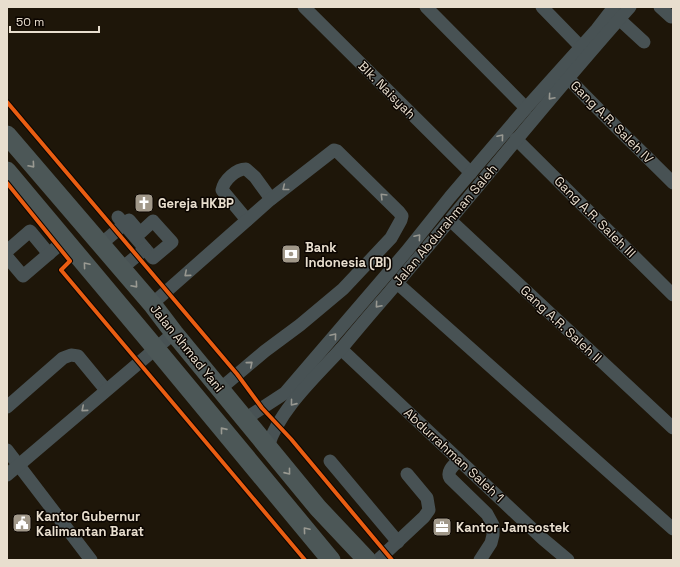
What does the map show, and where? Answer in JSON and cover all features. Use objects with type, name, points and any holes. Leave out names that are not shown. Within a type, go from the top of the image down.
[{"type":"highway","name":"Jalan Ahmad Yani","points":[[7,135],[152,304],[174,333],[318,508],[367,560]]},
{"type":"highway","name":"Jalan Ahmad Yani","points":[[7,171],[156,348],[330,560]]},
{"type":"street","name":"Blk. Naisyah","points":[[304,7],[471,173]]},
{"type":"street","points":[[426,7],[526,108]]},
{"type":"street","points":[[542,7],[580,46]]},
{"type":"street","name":"Jalan Abdurahman Saleh","points":[[268,447],[280,420],[324,357],[341,349],[397,283],[411,256],[450,220],[568,78],[600,32],[617,13],[630,7]]},
{"type":"street","points":[[660,7],[671,17]]},
{"type":"street","points":[[617,13],[644,42]]},
{"type":"street","name":"Jalan Abdurahman Saleh","points":[[245,419],[286,393],[324,357],[411,256],[471,173],[526,108],[580,46],[600,32]]},
{"type":"street","name":"Gang A.R. Saleh IV","points":[[568,78],[600,112],[630,139],[673,183]]},
{"type":"street","name":"Gang A.R. Saleh III","points":[[516,139],[673,295]]},
{"type":"street","points":[[152,304],[271,199],[334,150],[337,151],[399,212],[402,216],[401,220],[391,238],[343,289],[220,389]]},
{"type":"street","points":[[247,220],[222,190],[223,185],[228,178],[241,169],[246,169],[255,177],[271,199]]},
{"type":"street","points":[[100,245],[121,221],[129,220],[140,233],[153,221],[172,242],[153,258],[121,221]]},
{"type":"street","name":"Gang A.R. Saleh II","points":[[450,220],[673,428]]},
{"type":"street","points":[[7,251],[30,231],[49,254]]},
{"type":"street","points":[[391,238],[411,256]]},
{"type":"street","points":[[7,257],[23,276],[65,240]]},
{"type":"street","points":[[121,269],[145,249]]},
{"type":"street","points":[[397,283],[673,529]]},
{"type":"street","points":[[7,475],[174,333]]},
{"type":"street","name":"Abdurrahman Saleh 1","points":[[341,349],[543,539],[568,560]]},
{"type":"street","points":[[7,407],[63,358],[71,355],[78,356],[106,390]]},
{"type":"street","points":[[7,450],[91,560]]},
{"type":"street","points":[[459,460],[450,470],[450,478],[487,514],[493,525],[491,543],[480,560]]},
{"type":"street","points":[[330,461],[398,542]]},
{"type":"street","points":[[378,560],[424,517],[429,510],[427,498],[407,474]]},
{"type":"cycle path","points":[[7,102],[237,374],[262,408],[291,439],[392,560]]},
{"type":"cycle path","points":[[7,183],[70,261],[61,270],[305,560]]},
{"type":"place","name":"Gereja HKBP","points":[[144,203]]},
{"type":"place","name":"Bank Indonesia (BI)","points":[[291,254]]},
{"type":"place","name":"Kantor Gubernur Kalimantan Barat","points":[[22,523]]},
{"type":"place","name":"Kantor Jamsostek","points":[[442,527]]}]
